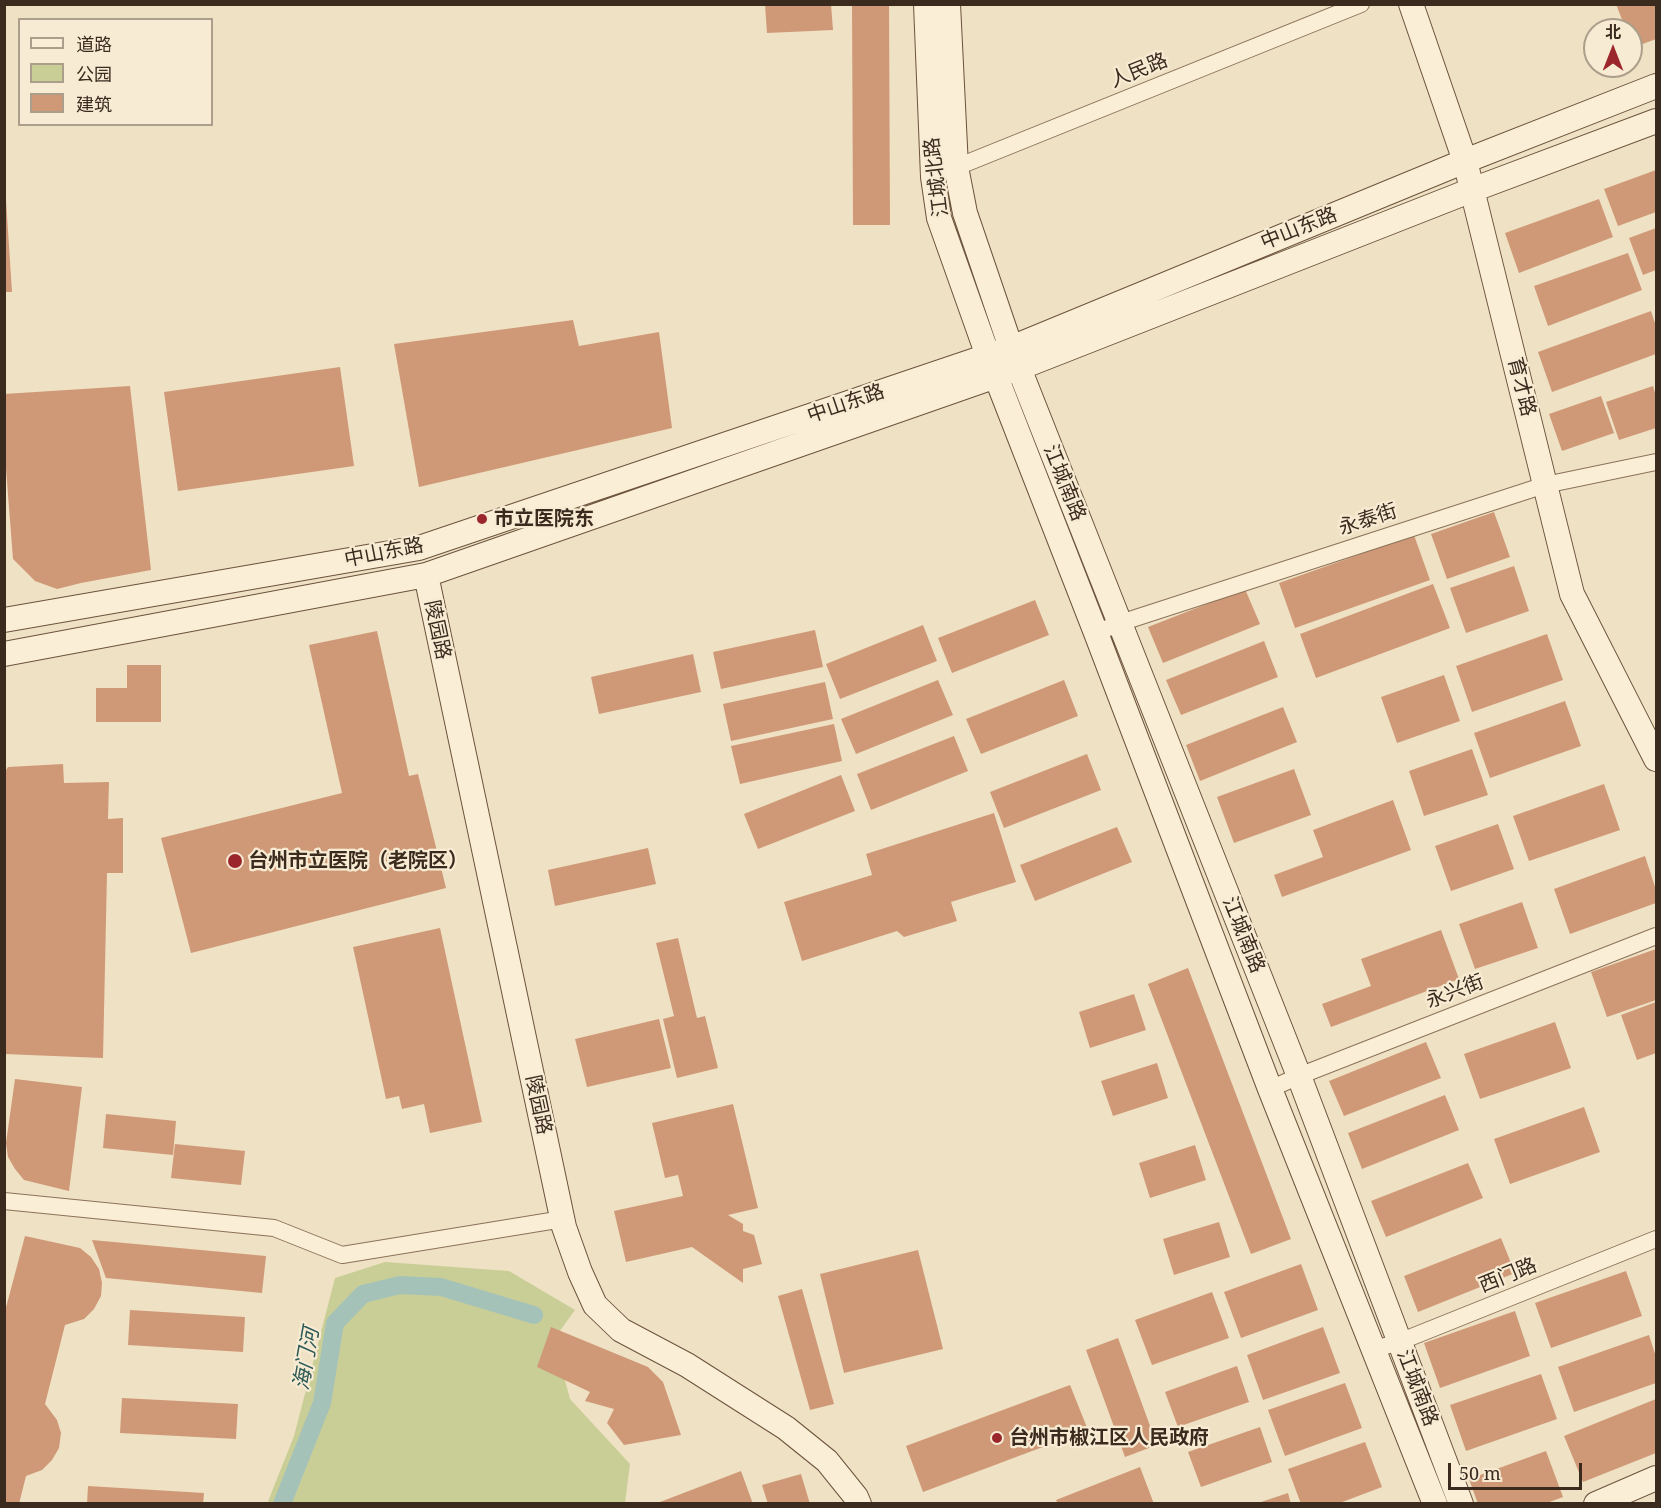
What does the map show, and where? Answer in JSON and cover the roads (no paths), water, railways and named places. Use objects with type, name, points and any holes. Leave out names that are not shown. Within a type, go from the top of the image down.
[{"type":"main road","name":"江城北路","points":[[926,4],[933,177],[939,218],[992,366]]},
{"type":"main road","name":"江城北路","points":[[948,4],[956,167],[965,213],[1015,358]]},
{"type":"main road","name":"育才路","points":[[1411,4],[1465,161],[1572,594],[1656,759]]},
{"type":"main road","name":"中山东路","points":[[1015,358],[1465,161],[1656,86]]},
{"type":"main road","name":"中山东路","points":[[4,654],[426,575],[1656,121]]},
{"type":"main road","name":"江城南路","points":[[1015,358],[1299,1076],[1461,1503]]},
{"type":"main road","name":"中山东路","points":[[4,620],[419,548],[992,366]]},
{"type":"main road","name":"江城南路","points":[[992,366],[1270,1089],[1435,1503]]},
{"type":"main road","name":"陵园路","points":[[426,575],[563,1219],[580,1272],[595,1305],[621,1330],[687,1365],[786,1428],[826,1461],[859,1503]]},
{"type":"main road","points":[[1596,1503],[1656,1478]]},
{"type":"main road","points":[[1639,1503],[1656,1496]]},
{"type":"street","name":"人民路","points":[[933,177],[1361,4]]},
{"type":"street","name":"永泰街","points":[[1096,633],[1120,623],[1545,485],[1656,462]]},
{"type":"street","name":"永兴街","points":[[1270,1089],[1656,936]]},
{"type":"street","points":[[4,1201],[274,1228],[342,1254],[563,1219]]},
{"type":"street","name":"西门路","points":[[1375,1349],[1399,1342],[1656,1239]]},
{"type":"waterway","name":"海门河","points":[[282,1504],[322,1403],[335,1323],[363,1294],[400,1285],[441,1287],[534,1315]]},
{"type":"place","name":"市立医院东","points":[[482,519]]},
{"type":"place","name":"台州市立医院（老院区）","points":[[235,861]]},
{"type":"place","name":"台州市椒江区人民政府","points":[[997,1438]]}]
